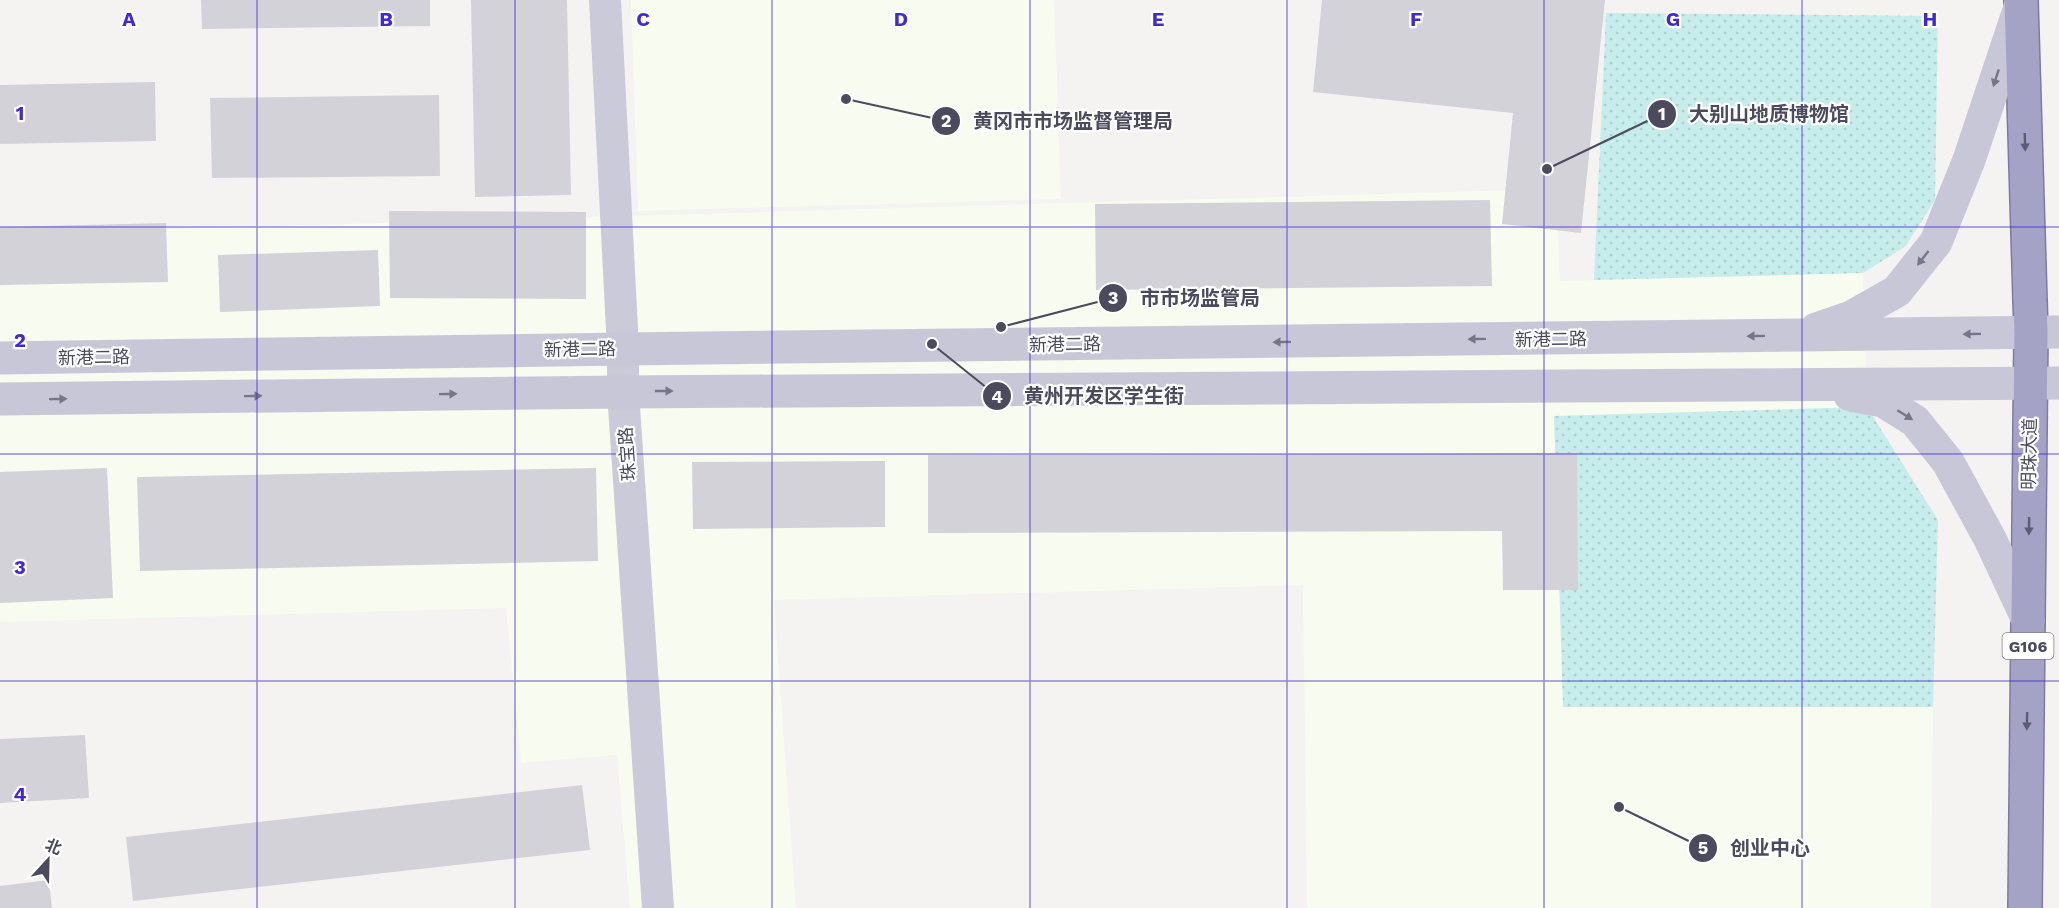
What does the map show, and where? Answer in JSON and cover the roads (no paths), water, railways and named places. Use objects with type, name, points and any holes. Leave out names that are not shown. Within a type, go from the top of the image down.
[{"type":"highway","name":"明珠大道","points":[[2021,1],[2045,333],[2045,383],[2028,620],[2025,908]]},
{"type":"main road","points":[[1795,336],[1851,317],[1897,291],[1936,242],[1969,160],[2021,1]]},
{"type":"main road","name":"新港二路","points":[[0,358],[2045,333]]},
{"type":"main road","points":[[0,399],[623,392],[2045,383]]},
{"type":"main road","points":[[1789,384],[1883,401],[1915,421],[1948,462],[1990,538],[2028,620]]},
{"type":"street","name":"珠宝路","points":[[604,0],[623,349],[623,392],[658,908]]},
{"type":"place","name":"黄冈市市场监督管理局","points":[[846,99]]},
{"type":"place","name":"大别山地质博物馆","points":[[1547,169]]},
{"type":"place","name":"市市场监管局","points":[[1001,327]]},
{"type":"place","name":"黄州开发区学生街","points":[[932,344]]},
{"type":"place","name":"创业中心","points":[[1619,807]]}]
